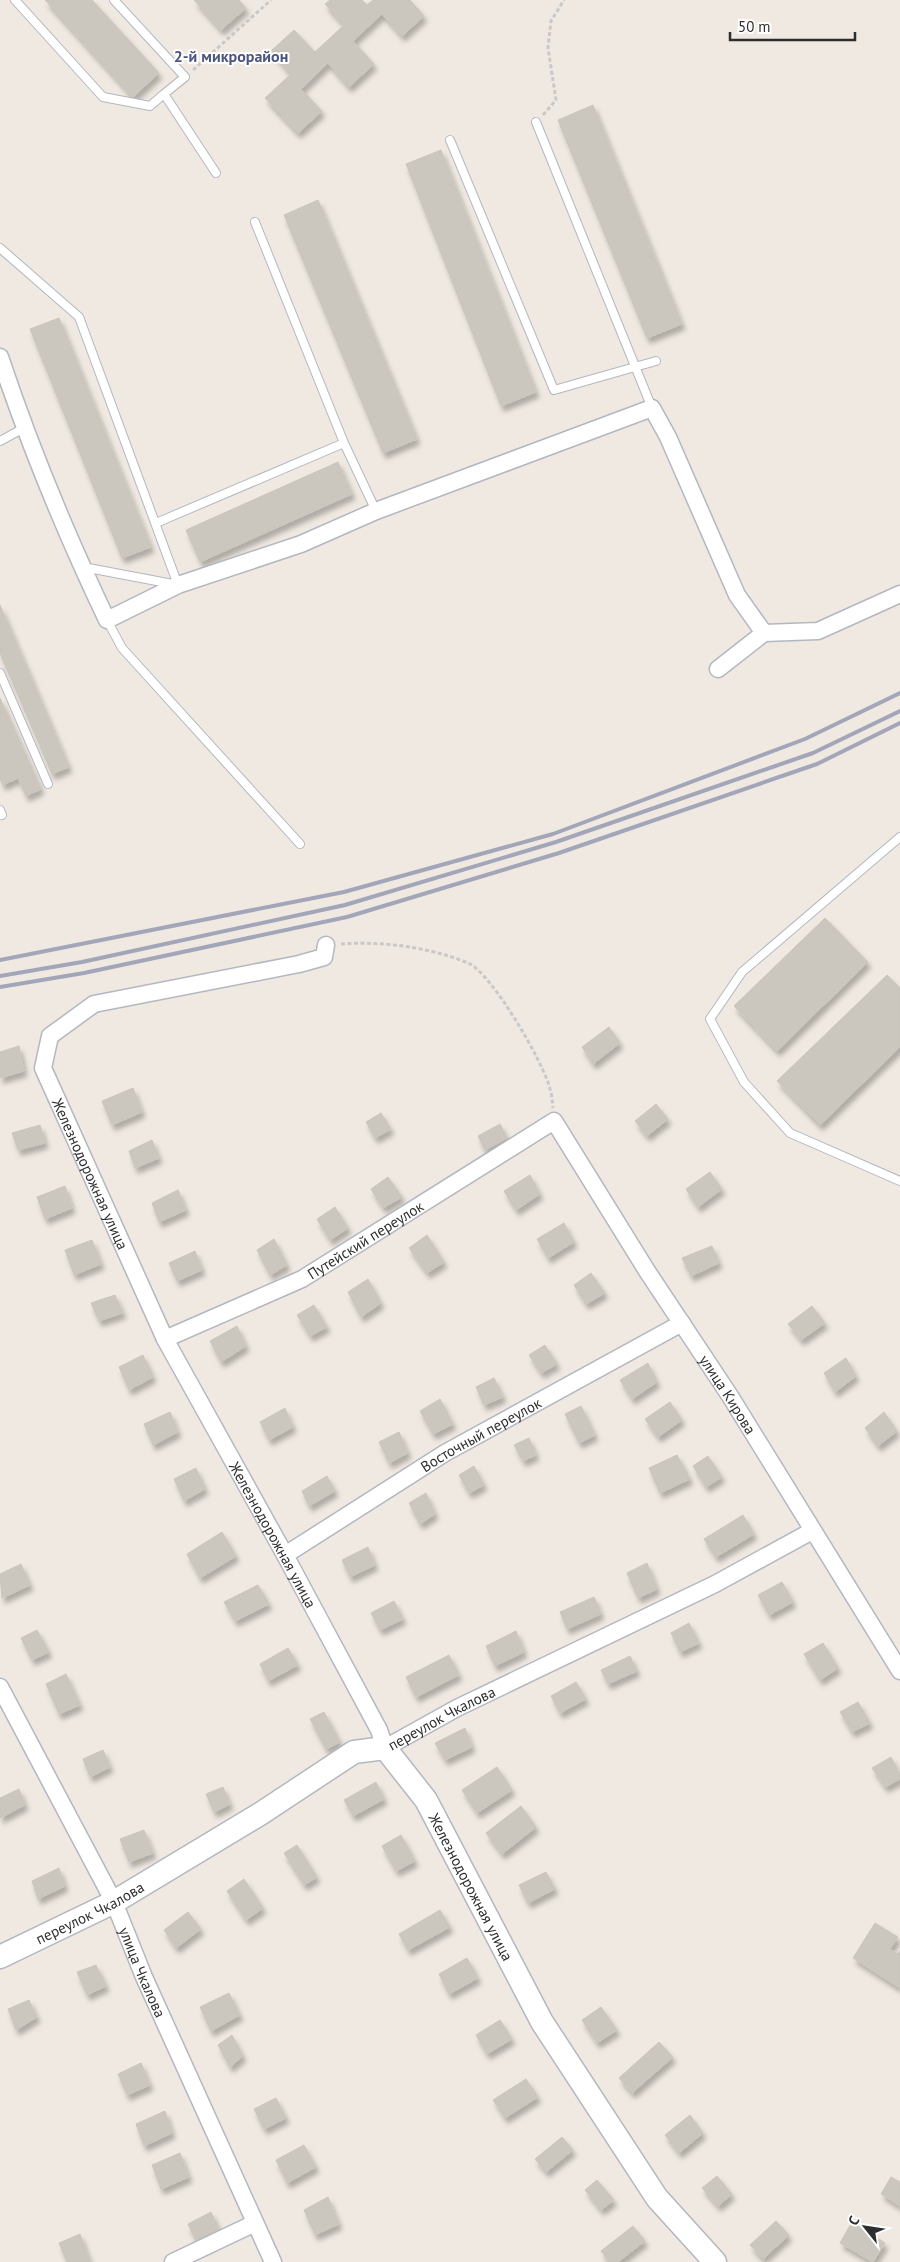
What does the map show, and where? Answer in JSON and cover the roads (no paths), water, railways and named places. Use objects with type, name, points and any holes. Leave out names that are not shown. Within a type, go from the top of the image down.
[{"type":"street","points":[[0,357],[24,428],[82,567],[107,620],[178,585],[301,544],[376,511],[652,408],[668,437],[737,595],[764,633]]},
{"type":"street","points":[[718,669],[764,633],[818,631],[900,594]]},
{"type":"street","name":"Железнодорожная улица","points":[[326,945],[324,957],[299,964],[94,1004],[50,1036],[43,1068],[165,1339],[380,1730],[385,1748],[426,1800],[542,2022],[657,2198],[715,2262]]},
{"type":"street","name":"Путейский переулок","points":[[165,1339],[302,1278],[554,1121]]},
{"type":"street","name":"улица Кирова","points":[[554,1121],[730,1396],[900,1671]]},
{"type":"street","name":"Восточный переулок","points":[[285,1555],[445,1453],[682,1323]]},
{"type":"street","name":"переулок Чкалова","points":[[0,1956],[114,1902],[260,1814],[354,1752],[385,1748],[457,1708],[714,1584],[812,1531]]},
{"type":"street","name":"улица Чкалова","points":[[0,1687],[114,1902],[144,1977],[273,2262]]},
{"type":"street","points":[[173,2262],[255,2223]]},
{"type":"lane","points":[[15,0],[103,96],[150,106],[185,77],[114,0]]},
{"type":"lane","points":[[164,94],[216,173]]},
{"type":"lane","points":[[536,122],[652,408]]},
{"type":"lane","points":[[450,140],[554,390],[656,361]]},
{"type":"lane","points":[[255,222],[344,443],[376,511]]},
{"type":"lane","points":[[0,248],[79,317],[178,585]]},
{"type":"lane","points":[[0,441],[24,428]]},
{"type":"lane","points":[[156,523],[344,443]]},
{"type":"lane","points":[[82,567],[178,585]]},
{"type":"lane","points":[[107,620],[122,648],[300,844]]},
{"type":"lane","points":[[0,673],[48,784]]},
{"type":"lane","points":[[900,837],[742,972],[710,1019],[744,1082],[790,1133],[900,1182]]},
{"type":"railway","points":[[0,960],[344,892],[553,834],[805,739],[900,693]]},
{"type":"railway","points":[[0,976],[82,962],[345,905],[556,842],[813,753],[900,711]]},
{"type":"railway","points":[[0,987],[84,973],[347,917],[559,853],[817,764],[900,723]]},
{"type":"district","name":"2-й микрорайон","points":[[231,56]]}]
